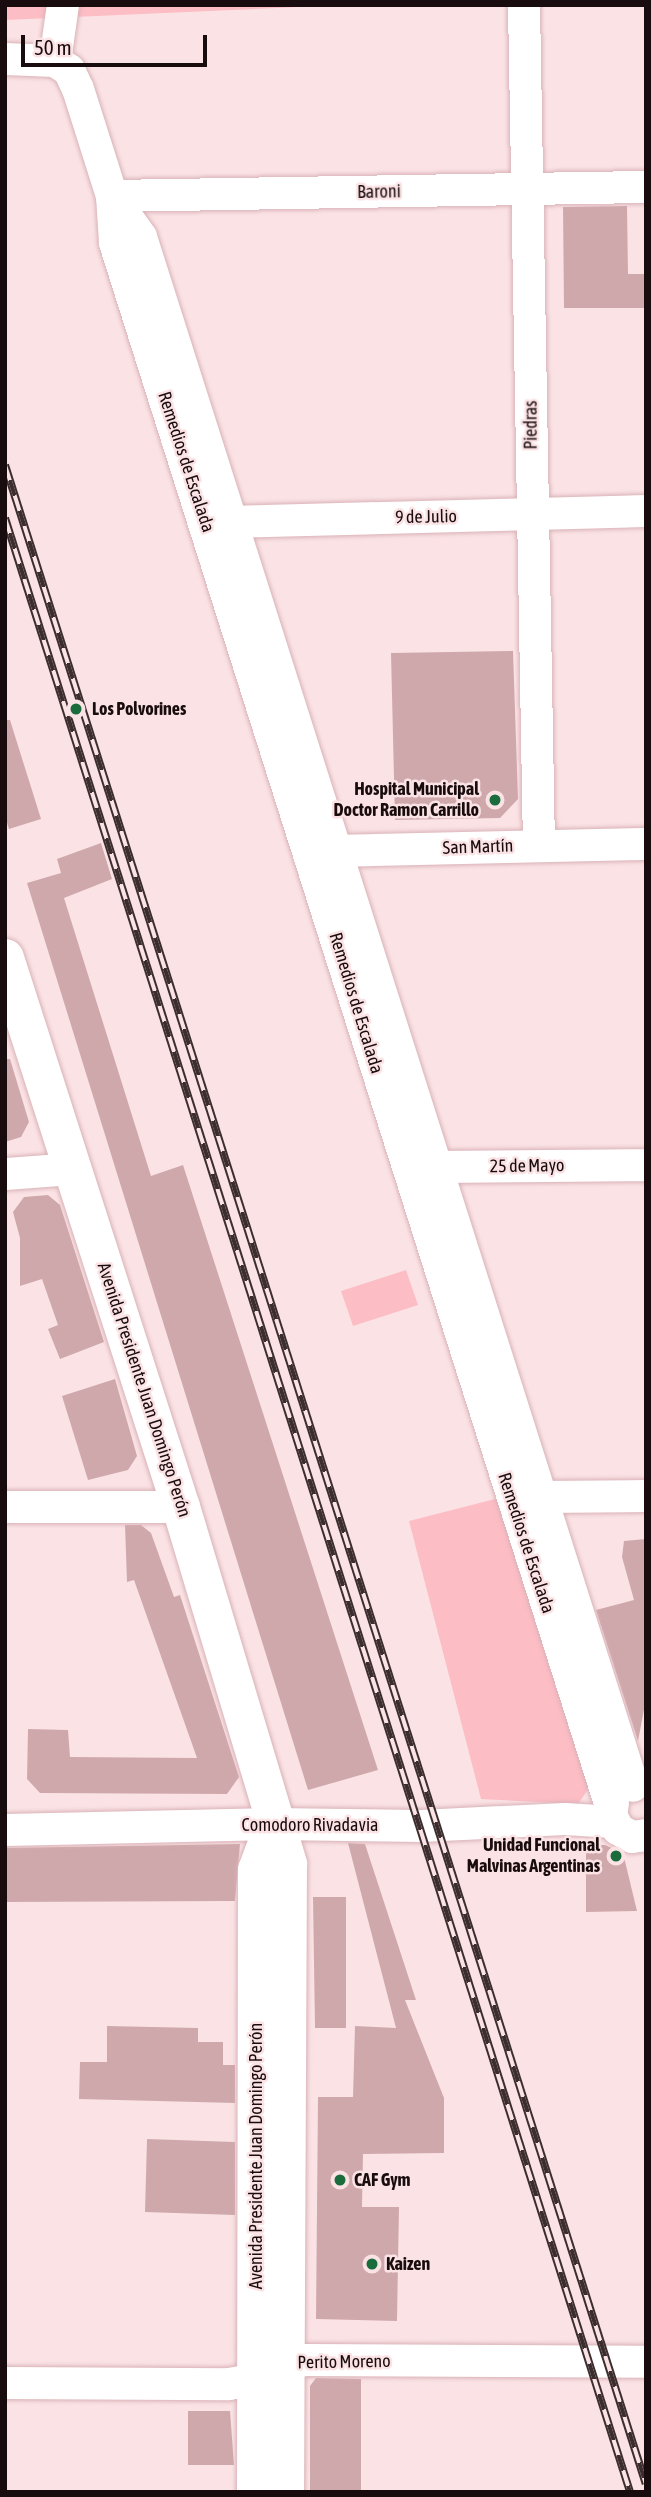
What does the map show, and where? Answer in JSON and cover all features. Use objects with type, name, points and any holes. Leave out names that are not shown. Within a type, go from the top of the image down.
[{"type":"main road","name":"Avenida Presidente Juan Domingo Perón","points":[[5,958],[181,1507],[274,1824],[257,1870],[269,2371],[285,2492]]},
{"type":"main road","name":"Avenida Presidente Juan Domingo Perón","points":[[256,2492],[269,2371]]},
{"type":"street","points":[[5,59],[55,61],[63,5]]},
{"type":"street","name":"Piedras","points":[[524,5],[530,190],[531,515],[539,845]]},
{"type":"street","name":"Remedios de Escalada","points":[[55,61],[69,70],[78,89],[112,196],[141,237],[217,524],[527,1502],[634,1819]]},
{"type":"street","name":"Baroni","points":[[112,196],[646,187]]},
{"type":"street","name":"9 de Julio","points":[[217,524],[646,511]]},
{"type":"street","name":"San Martín","points":[[323,855],[539,845],[646,845]]},
{"type":"street","name":"25 de Mayo","points":[[423,1173],[646,1165]]},
{"type":"street","points":[[5,1174],[73,1169]]},
{"type":"street","points":[[527,1502],[646,1496]]},
{"type":"street","points":[[5,1507],[181,1507]]},
{"type":"street","name":"Comodoro Rivadavia","points":[[5,1830],[274,1824],[421,1826],[565,1819],[634,1819]]},
{"type":"street","name":"Perito Moreno","points":[[5,2383],[229,2384],[269,2371],[646,2362]]},
{"type":"shaded area","points":[[5,5],[344,5],[5,20]]},
{"type":"shaded area","points":[[406,1270],[418,1305],[353,1326],[341,1291]]},
{"type":"shaded area","points":[[499,1498],[589,1788],[578,1804],[481,1799],[409,1521]]},
{"type":"building","points":[[627,206],[628,274],[646,274],[646,308],[564,308],[563,207]]},
{"type":"building","points":[[513,651],[518,799],[500,818],[395,820],[391,653]]},
{"type":"building","points":[[5,720],[10,720],[41,819],[9,829],[5,816]]},
{"type":"building","points":[[101,843],[112,879],[64,898],[151,1176],[183,1165],[378,1770],[308,1790],[27,883],[61,873],[57,859]]},
{"type":"building","points":[[5,1059],[10,1059],[29,1122],[21,1137],[5,1142]]},
{"type":"building","points":[[48,1195],[60,1205],[104,1342],[60,1359],[48,1329],[58,1325],[42,1279],[20,1286],[20,1238],[13,1212],[24,1197]]},
{"type":"building","points":[[115,1379],[137,1456],[128,1470],[88,1480],[62,1396]]},
{"type":"building","points":[[125,1525],[141,1525],[151,1533],[174,1597],[180,1595],[239,1777],[227,1794],[40,1793],[27,1779],[28,1729],[68,1730],[70,1757],[197,1758],[134,1580],[127,1582]]},
{"type":"building","points":[[646,1539],[646,1699],[638,1741],[596,1610],[634,1600],[622,1557],[624,1541]]},
{"type":"building","points":[[348,1843],[365,1844],[416,2000],[405,2000],[444,2098],[444,2153],[363,2154],[362,2207],[399,2207],[397,2321],[316,2319],[318,2097],[353,2097],[355,2026],[396,2028]]},
{"type":"building","points":[[240,1844],[235,1901],[5,1902],[5,1848]]},
{"type":"building","points":[[586,1845],[605,1845],[623,1853],[637,1911],[586,1912]]},
{"type":"building","points":[[313,1897],[346,1897],[346,2028],[315,2028]]},
{"type":"building","points":[[107,2026],[198,2028],[198,2042],[223,2042],[223,2065],[235,2065],[235,2103],[79,2099],[80,2062],[107,2062]]},
{"type":"building","points":[[147,2139],[235,2142],[235,2215],[145,2212]]},
{"type":"building","points":[[316,2378],[361,2379],[361,2492],[310,2492],[310,2386]]},
{"type":"building","points":[[188,2411],[230,2411],[234,2465],[188,2465]]},
{"type":"railway","points":[[5,465],[646,2484]]},
{"type":"railway","points":[[5,518],[630,2492]]},
{"type":"place","name":"Los Polvorines","points":[[76,709]]},
{"type":"place","name":"Hospital Municipal Doctor Ramon Carrillo","points":[[495,800]]},
{"type":"place","name":"Unidad Funcional Malvinas Argentinas","points":[[616,1856]]},
{"type":"place","name":"CAF Gym","points":[[340,2180]]},
{"type":"place","name":"Kaizen","points":[[372,2264]]}]
